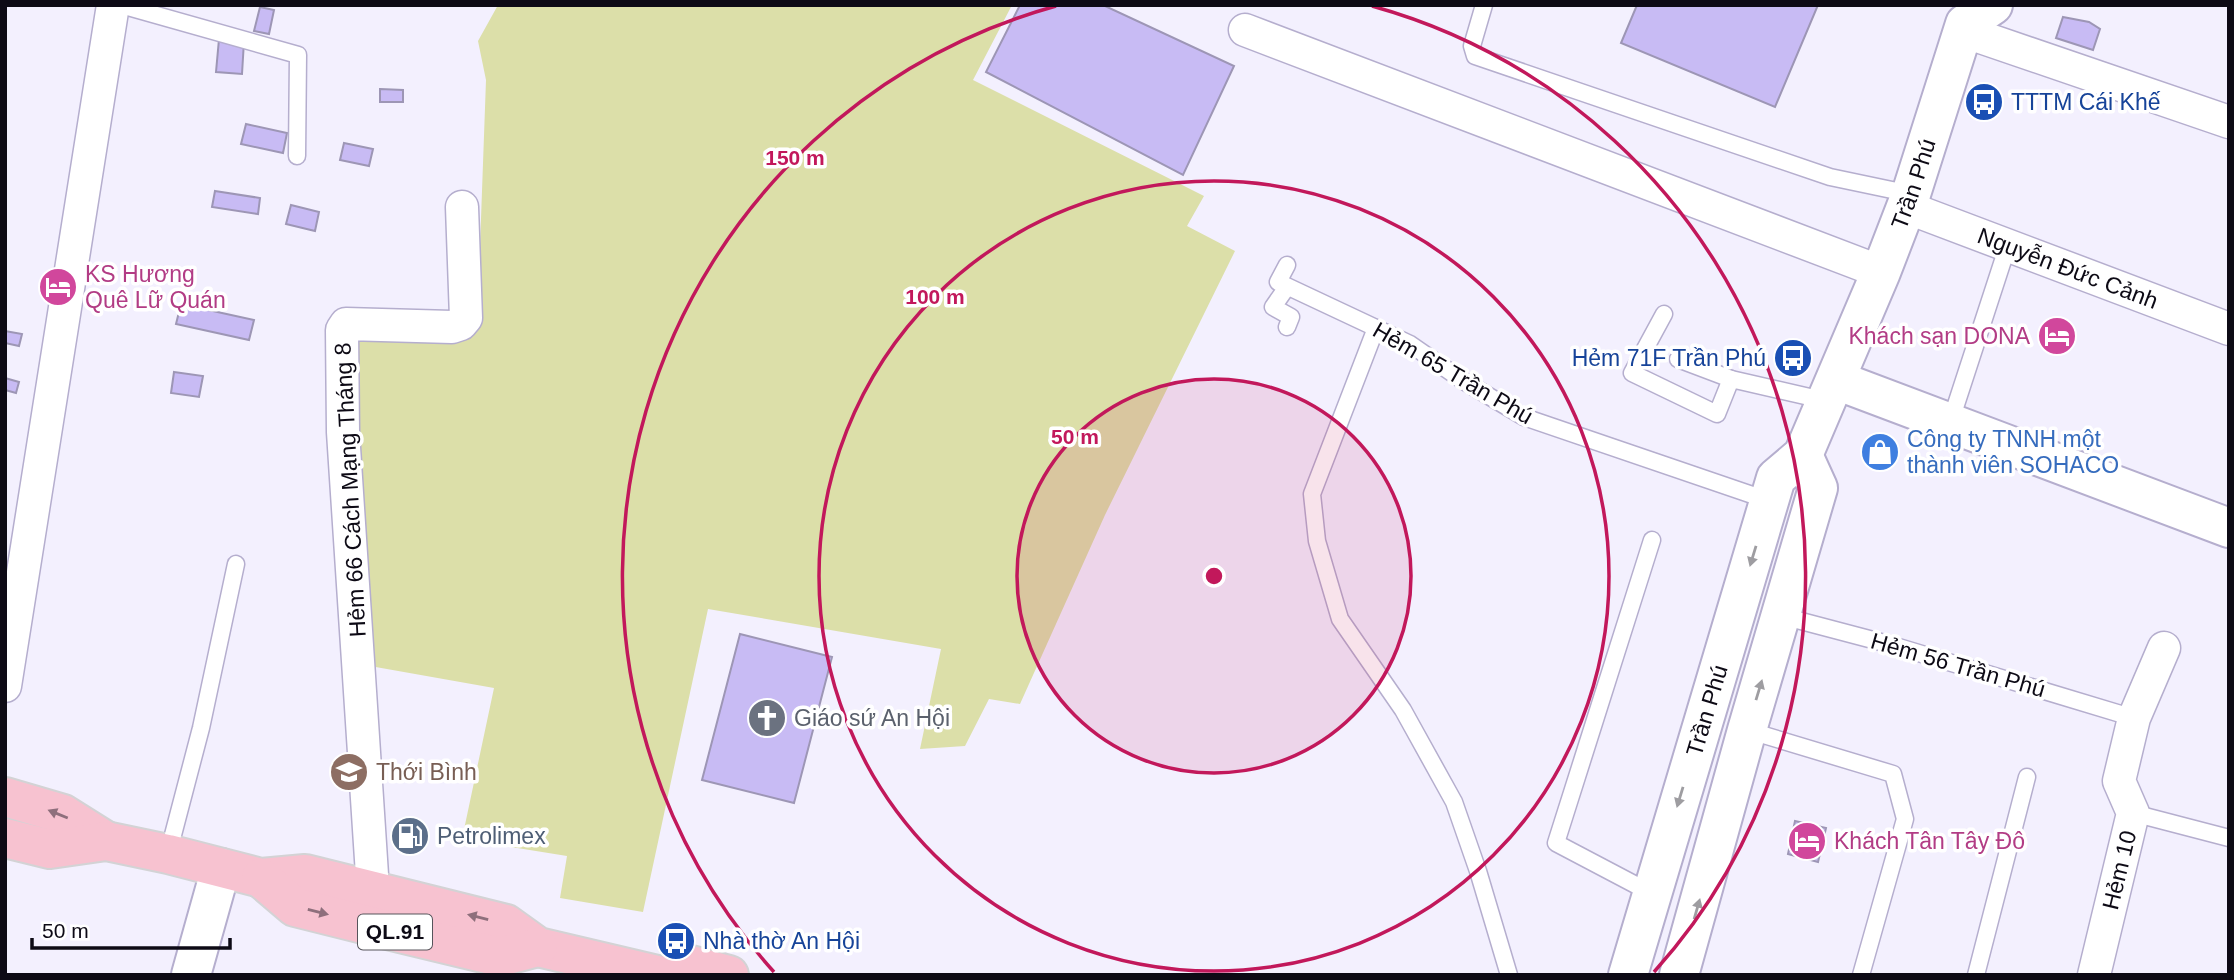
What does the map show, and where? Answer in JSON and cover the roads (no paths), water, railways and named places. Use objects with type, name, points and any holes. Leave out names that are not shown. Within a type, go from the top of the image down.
[{"type":"highway","name":"QL.91","points":[[5,797],[62,814],[106,841],[261,878],[305,874],[373,890],[506,924],[538,947],[657,975]]},
{"type":"highway","name":"QL.91","points":[[5,838],[50,849],[106,841]]},
{"type":"highway","name":"QL.91","points":[[261,878],[295,906],[383,929],[500,957],[538,947]]},
{"type":"highway","points":[[667,975],[691,965],[729,975]]},
{"type":"street","points":[[5,686],[113,5]]},
{"type":"street","points":[[1969,16],[2229,122]]},
{"type":"street","name":"Trần Phú","points":[[1628,975],[1776,478],[1803,455],[1881,272],[1909,200],[1969,16]]},
{"type":"street","points":[[1245,30],[1881,272]]},
{"type":"street","name":"Nguyễn Đức Cảnh","points":[[1909,200],[2008,245],[2229,329]]},
{"type":"street","name":"Hẻm 66 Cách Mạng Tháng 8","points":[[373,890],[343,432],[342,330],[346,324],[452,327],[461,324],[466,318],[461,207]]},
{"type":"street","points":[[1831,391],[1950,424],[2229,528]]},
{"type":"street","name":"Trần Phú","points":[[1679,975],[1818,488],[1803,455]]},
{"type":"street","name":"Hẻm 10","points":[[2094,975],[2133,813],[2119,781],[2134,718],[2165,648]]},
{"type":"street","points":[[191,975],[221,868]]},
{"type":"lane","points":[[121,5],[298,55],[297,156]]},
{"type":"lane","points":[[1484,5],[1472,46],[1475,56],[1830,177],[1909,200]]},
{"type":"lane","points":[[1950,424],[2008,245]]},
{"type":"lane","points":[[1287,265],[1278,282],[1287,286],[1273,307],[1291,317],[1287,327]]},
{"type":"lane","name":"Hẻm 65 Trần Phú","points":[[1287,286],[1410,344],[1462,380],[1524,417],[1770,500]]},
{"type":"lane","points":[[1664,314],[1632,373],[1717,415],[1731,379]]},
{"type":"lane","points":[[1376,328],[1312,494],[1317,541],[1340,619],[1403,710],[1454,802],[1509,975]]},
{"type":"lane","points":[[1678,359],[1731,379],[1831,391]]},
{"type":"lane","points":[[1651,893],[1556,843],[1652,540]]},
{"type":"lane","points":[[168,854],[201,728],[236,564]]},
{"type":"lane","name":"Hẻm 56 Trần Phú","points":[[1782,616],[1892,645],[2134,718]]},
{"type":"lane","points":[[1747,730],[1893,774],[1905,819],[1860,975]]},
{"type":"lane","points":[[1976,975],[2027,777]]},
{"type":"lane","points":[[2133,813],[2229,838]]},
{"type":"place","name":"TTTM Cái Khế","points":[[1984,102]]},
{"type":"place","name":"KS Hương Quê Lữ Quán","points":[[58,287]]},
{"type":"place","name":"Khách sạn DONA","points":[[2057,336]]},
{"type":"place","name":"Hẻm 71F Trần Phú","points":[[1793,358]]},
{"type":"place","name":"Công ty TNNH một thành viên SOHACO","points":[[1880,452]]},
{"type":"place","name":"Giáo sứ An Hội","points":[[767,718]]},
{"type":"place","name":"Thới Bình","points":[[349,772]]},
{"type":"place","name":"Petrolimex","points":[[410,836]]},
{"type":"place","name":"Khách Tân Tây Đô","points":[[1807,841]]},
{"type":"place","name":"Nhà thờ An Hội","points":[[676,941]]}]
